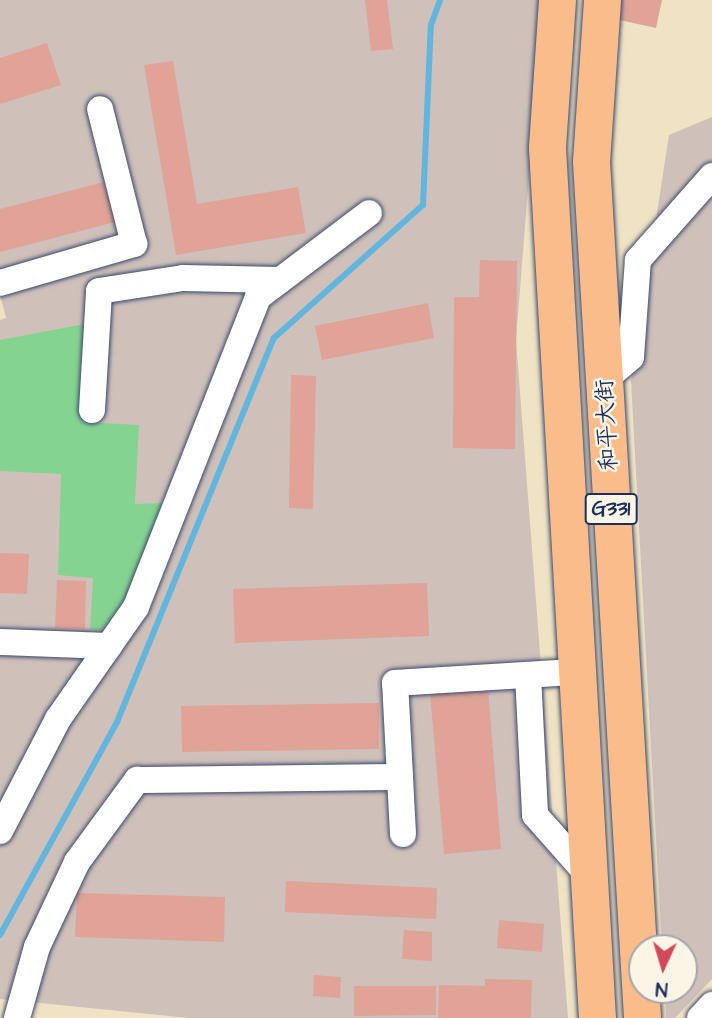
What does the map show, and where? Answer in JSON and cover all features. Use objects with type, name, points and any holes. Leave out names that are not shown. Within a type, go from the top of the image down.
[{"type":"highway","name":"和平大街","points":[[557,0],[547,148],[597,1018]]},
{"type":"highway","name":"和平大街","points":[[602,0],[591,161],[642,1018]]},
{"type":"street","points":[[0,283],[134,244],[100,109]]},
{"type":"street","points":[[604,380],[631,357],[638,260],[712,176]]},
{"type":"street","points":[[0,831],[58,719],[136,607],[258,297],[369,212]]},
{"type":"street","points":[[92,410],[99,291],[183,278],[280,280]]},
{"type":"street","points":[[0,642],[109,646]]},
{"type":"street","points":[[403,834],[394,683],[578,672]]},
{"type":"street","points":[[528,675],[535,815],[589,876]]},
{"type":"street","points":[[17,1018],[37,947],[77,862],[137,780],[400,777]]},
{"type":"street","points":[[700,1018],[712,1005]]},
{"type":"shaded area","points":[[0,0],[543,0],[516,340],[568,1018],[189,1018],[0,999],[0,320],[6,318],[0,295]]},
{"type":"shaded area","points":[[712,117],[712,979],[698,994],[698,934],[661,934],[631,381],[669,135]]},
{"type":"shaded area","points":[[666,1004],[688,1004],[675,1018],[666,1018]]},
{"type":"green space","points":[[90,323],[83,422],[139,425],[135,504],[168,503],[127,604],[101,630],[90,629],[93,578],[58,575],[61,474],[0,471],[0,340]]},
{"type":"building","points":[[365,0],[387,0],[393,49],[371,51]]},
{"type":"building","points":[[619,0],[662,0],[656,28],[615,19]]},
{"type":"building","points":[[47,43],[61,85],[0,104],[0,58]]},
{"type":"building","points":[[173,61],[197,204],[298,187],[306,233],[176,255],[144,65]]},
{"type":"building","points":[[104,182],[115,222],[0,252],[0,209]]},
{"type":"building","points":[[480,260],[517,261],[515,449],[453,448],[454,297],[479,297]]},
{"type":"building","points":[[428,303],[434,338],[322,360],[315,326]]},
{"type":"building","points":[[291,375],[316,376],[313,509],[289,508]]},
{"type":"building","points":[[0,553],[29,554],[27,594],[0,593]]},
{"type":"building","points":[[57,580],[86,581],[85,629],[55,628]]},
{"type":"building","points":[[427,583],[429,636],[235,643],[233,589]]},
{"type":"building","points":[[488,688],[501,849],[444,854],[430,693]]},
{"type":"building","points":[[379,703],[379,749],[182,752],[181,706]]},
{"type":"building","points":[[286,881],[437,888],[436,919],[285,912]]},
{"type":"building","points":[[77,893],[225,897],[224,942],[75,937]]},
{"type":"building","points":[[499,920],[544,924],[542,952],[497,948]]},
{"type":"building","points":[[404,930],[432,932],[432,961],[402,959]]},
{"type":"building","points":[[314,975],[341,977],[340,998],[313,996]]},
{"type":"building","points":[[485,979],[532,980],[531,1018],[438,1018],[439,985],[485,986]]},
{"type":"building","points":[[354,986],[436,986],[436,1015],[354,1016]]},
{"type":"waterway","points":[[0,935],[117,722],[274,338],[423,205],[431,25],[440,0]]}]
